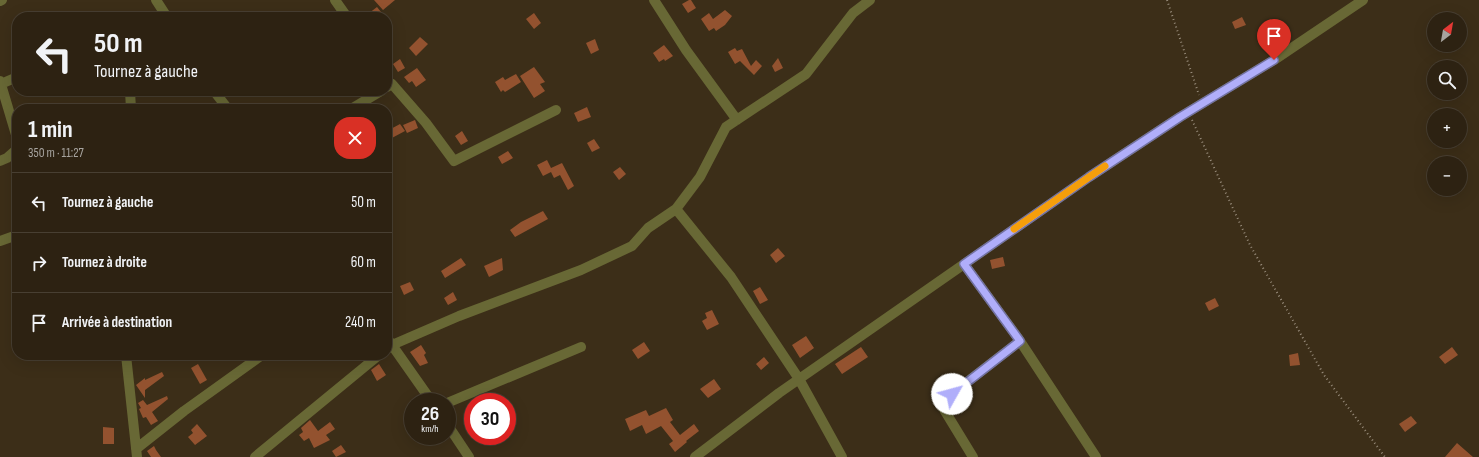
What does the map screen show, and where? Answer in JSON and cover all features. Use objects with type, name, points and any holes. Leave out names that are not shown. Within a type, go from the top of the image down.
[{"type":"street","points":[[156,0],[163,12]]},
{"type":"street","points":[[335,0],[343,12]]},
{"type":"street","points":[[654,0],[686,50],[737,120]]},
{"type":"street","points":[[392,343],[581,270],[632,246],[648,228],[676,209],[700,177],[726,127],[806,74],[853,13],[870,0]]},
{"type":"street","points":[[695,457],[799,379],[1089,177],[1188,112],[1274,60],[1363,0]]},
{"type":"street","points":[[12,79],[1,82],[12,120]]},
{"type":"street","points":[[392,86],[426,123],[454,161],[556,110]]},
{"type":"street","points":[[218,96],[224,104]]},
{"type":"street","points":[[359,104],[373,96]]},
{"type":"street","points":[[0,161],[12,154]]},
{"type":"street","points":[[676,209],[731,277],[799,379],[842,457]]},
{"type":"street","points":[[0,241],[12,237]]},
{"type":"street","points":[[964,264],[1020,341],[1096,457]]},
{"type":"street","points":[[973,457],[940,403],[1020,341]]},
{"type":"street","points":[[456,399],[581,347]]},
{"type":"street","points":[[392,348],[425,393]]},
{"type":"street","points":[[127,360],[137,453]]},
{"type":"street","points":[[137,453],[184,411],[255,360]]},
{"type":"street","points":[[255,457],[373,360]]},
{"type":"street","points":[[456,438],[468,457]]},
{"type":"path","points":[[1167,0],[1202,104]]},
{"type":"path","points":[[1188,112],[1250,245],[1320,368],[1385,457]]},
{"type":"building","points":[[374,0],[395,0],[383,10]]},
{"type":"building","points":[[691,0],[696,8],[688,13],[682,4]]},
{"type":"building","points":[[377,7],[381,12],[370,12]]},
{"type":"building","points":[[725,10],[732,16],[725,25],[716,31],[714,28],[709,31],[701,19],[709,13],[713,19]]},
{"type":"building","points":[[534,13],[541,23],[534,29],[526,19]]},
{"type":"building","points":[[1242,17],[1246,25],[1235,29],[1232,22]]},
{"type":"building","points":[[420,37],[428,44],[416,56],[409,48]]},
{"type":"building","points":[[595,39],[599,50],[591,54],[586,43]]},
{"type":"building","points":[[664,45],[673,56],[665,61],[664,59],[659,62],[653,53]]},
{"type":"building","points":[[735,48],[737,51],[742,49],[751,66],[756,60],[762,66],[754,75],[740,61],[735,64],[728,52]]},
{"type":"building","points":[[778,58],[783,68],[775,72],[772,66]]},
{"type":"building","points":[[400,59],[405,68],[398,72],[393,64]]},
{"type":"building","points":[[534,67],[545,82],[540,84],[545,91],[534,98],[520,76]]},
{"type":"building","points":[[417,68],[426,80],[416,87],[412,81],[409,83],[404,77]]},
{"type":"building","points":[[516,74],[521,82],[505,92],[503,90],[501,92],[495,82],[503,77],[505,80]]},
{"type":"building","points":[[587,107],[591,117],[578,122],[574,113]]},
{"type":"building","points":[[415,120],[418,128],[407,133],[403,125]]},
{"type":"building","points":[[400,124],[405,131],[392,138],[392,128]]},
{"type":"building","points":[[462,131],[468,141],[461,145],[455,136]]},
{"type":"building","points":[[594,139],[600,148],[592,152],[587,143]]},
{"type":"building","points":[[508,151],[513,158],[502,164],[498,157]]},
{"type":"building","points":[[547,160],[551,168],[562,163],[574,186],[568,190],[560,175],[554,178],[551,172],[543,176],[537,165]]},
{"type":"building","points":[[620,167],[626,174],[619,180],[613,172]]},
{"type":"building","points":[[543,211],[548,219],[515,237],[510,230],[521,222]]},
{"type":"building","points":[[778,248],[785,256],[776,263],[770,255]]},
{"type":"building","points":[[1003,257],[1005,266],[992,269],[990,260]]},
{"type":"building","points":[[461,258],[466,265],[445,278],[441,271]]},
{"type":"building","points":[[502,258],[503,270],[489,277],[484,266]]},
{"type":"building","points":[[410,282],[414,290],[404,295],[400,286]]},
{"type":"building","points":[[760,287],[768,300],[760,304],[753,291]]},
{"type":"building","points":[[453,292],[457,300],[448,305],[444,298]]},
{"type":"building","points":[[1215,298],[1219,306],[1209,311],[1205,303]]},
{"type":"building","points":[[712,310],[719,324],[707,330],[702,321],[707,318],[705,313]]},
{"type":"building","points":[[806,336],[814,348],[800,358],[792,345]]},
{"type":"building","points":[[644,342],[650,351],[638,359],[632,350]]},
{"type":"building","points":[[421,345],[426,353],[424,355],[428,363],[420,366],[410,352]]},
{"type":"building","points":[[861,347],[868,357],[842,374],[835,364]]},
{"type":"building","points":[[1452,347],[1458,355],[1445,364],[1439,357]]},
{"type":"building","points":[[1298,353],[1300,365],[1290,366],[1289,355]]},
{"type":"building","points":[[764,357],[769,363],[761,370],[756,364]]},
{"type":"building","points":[[198,364],[207,380],[200,384],[191,368]]},
{"type":"building","points":[[379,364],[386,375],[377,381],[371,370]]},
{"type":"building","points":[[162,372],[164,376],[145,390],[145,398],[136,385],[145,378],[145,380]]},
{"type":"building","points":[[714,379],[721,389],[708,398],[700,389]]},
{"type":"building","points":[[167,396],[168,399],[152,412],[158,421],[151,425],[146,417],[143,418],[139,409],[141,408],[138,403],[143,400],[147,405]]},
{"type":"building","points":[[666,408],[673,420],[670,422],[680,435],[694,424],[699,431],[675,452],[669,444],[673,441],[661,426],[646,434],[642,425],[630,431],[625,419],[646,410],[649,416]]},
{"type":"building","points":[[1411,416],[1417,423],[1405,432],[1399,424]]},
{"type":"building","points":[[310,420],[318,431],[330,422],[335,429],[326,435],[330,440],[314,448],[309,438],[304,441],[299,435],[303,432],[301,428]]},
{"type":"building","points":[[197,424],[207,436],[195,445],[188,437],[193,433],[191,430]]},
{"type":"building","points":[[103,427],[114,428],[114,444],[103,444]]},
{"type":"building","points":[[1457,443],[1473,457],[1445,457]]},
{"type":"building","points":[[341,445],[346,452],[336,457],[332,451]]},
{"type":"building","points":[[154,446],[161,457],[151,457],[147,451]]},
{"type":"slow traffic","points":[[1014,229],[1105,166]]},
{"type":"route","points":[[952,394],[1020,341],[964,264],[1089,177],[1180,117],[1274,60]]}]
